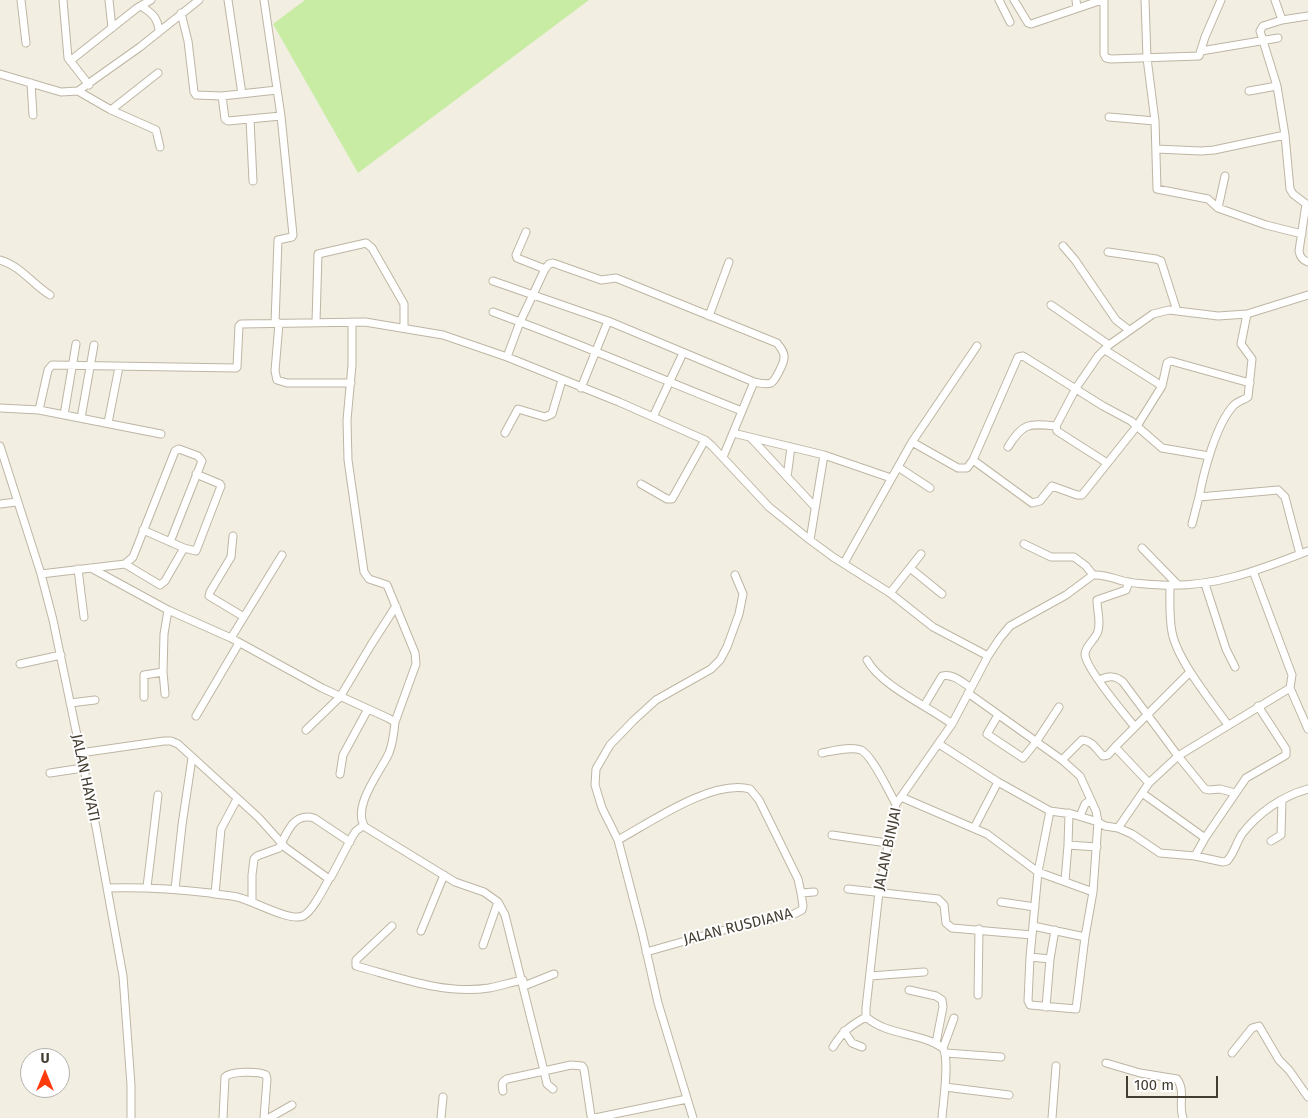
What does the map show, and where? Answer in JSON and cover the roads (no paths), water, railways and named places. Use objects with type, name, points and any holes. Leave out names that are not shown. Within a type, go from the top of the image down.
[{"type":"street","points":[[20,0],[26,43]]},
{"type":"street","points":[[63,0],[70,60],[89,85]]},
{"type":"street","points":[[109,0],[112,28]]},
{"type":"street","points":[[70,60],[112,28],[138,5],[151,0]]},
{"type":"street","points":[[0,74],[66,92],[78,91],[89,85],[199,0]]},
{"type":"street","points":[[228,0],[242,94]]},
{"type":"street","points":[[264,0],[277,90],[293,236],[292,238],[278,240],[275,371],[278,380],[287,383],[351,383]]},
{"type":"street","points":[[998,0],[1010,22]]},
{"type":"street","points":[[1014,0],[1028,24],[1103,0],[1104,54],[1106,58],[1111,59],[1198,57],[1221,0]]},
{"type":"street","points":[[1076,0],[1077,8]]},
{"type":"street","points":[[1144,0],[1147,58],[1155,121],[1157,189],[1208,199],[1218,208],[1266,225],[1302,234]]},
{"type":"street","points":[[1275,0],[1282,20]]},
{"type":"street","points":[[138,5],[152,13],[157,19],[159,31]]},
{"type":"street","points":[[181,13],[188,41],[194,92],[200,96],[222,96],[277,90]]},
{"type":"street","points":[[1308,16],[1282,20],[1262,27],[1260,31],[1277,86],[1285,135],[1290,189],[1296,197],[1306,204],[1306,224],[1299,251],[1300,257],[1308,262]]},
{"type":"street","points":[[1202,51],[1278,38]]},
{"type":"street","points":[[111,110],[158,73]]},
{"type":"street","points":[[31,83],[33,115]]},
{"type":"street","points":[[1249,91],[1277,86]]},
{"type":"street","points":[[78,91],[111,110],[156,130],[160,147]]},
{"type":"street","points":[[222,96],[226,120],[280,116]]},
{"type":"street","points":[[1109,117],[1155,121]]},
{"type":"street","points":[[250,119],[252,181]]},
{"type":"street","points":[[1156,149],[1214,150],[1285,135]]},
{"type":"street","points":[[1218,208],[1225,176]]},
{"type":"street","points":[[526,232],[516,257],[545,269]]},
{"type":"street","points":[[316,322],[318,254],[366,243],[372,248],[404,304],[404,328]]},
{"type":"street","points":[[1064,246],[1076,260],[1116,320],[1130,330]]},
{"type":"street","points":[[1108,252],[1161,261],[1177,311]]},
{"type":"street","points":[[0,260],[8,262],[21,270],[35,285],[50,295]]},
{"type":"street","points":[[709,316],[729,262]]},
{"type":"street","points":[[493,281],[534,295],[608,321],[754,382],[772,383],[776,379],[784,358],[783,352],[777,343],[616,278],[601,280],[553,263],[549,264],[545,269],[534,295],[520,322],[507,357]]},
{"type":"street","points":[[1107,463],[1057,431],[1056,426],[1076,388],[1098,356],[1107,347],[1153,314],[1160,312],[1177,311],[1218,316],[1247,314],[1308,295]]},
{"type":"street","points":[[1051,306],[1162,386]]},
{"type":"street","points":[[493,312],[742,411]]},
{"type":"street","points":[[1192,524],[1209,456],[1221,427],[1234,405],[1248,397],[1252,359],[1242,344],[1247,314]]},
{"type":"street","points":[[582,388],[608,321]]},
{"type":"street","points":[[352,322],[348,460],[364,572],[369,579],[387,585],[414,653],[416,664],[395,722],[394,736],[389,753],[372,783],[364,802],[362,822],[455,882],[484,892],[498,902],[506,915],[547,1084],[552,1089]]},
{"type":"street","points":[[39,410],[50,367],[58,365],[236,368],[239,325],[241,324],[377,323],[443,335],[507,357],[653,416],[705,440],[769,506],[810,540],[890,593],[933,627],[988,656]]},
{"type":"street","points":[[64,415],[76,344]]},
{"type":"street","points":[[81,418],[94,345]]},
{"type":"street","points":[[844,563],[912,442],[977,346]]},
{"type":"street","points":[[653,416],[683,353]]},
{"type":"street","points":[[912,442],[958,468],[967,468],[973,460],[1018,358],[1023,356],[1137,426],[1162,448],[1209,456]]},
{"type":"street","points":[[973,460],[1032,503],[1040,501],[1052,486],[1082,495],[1137,426],[1162,386],[1166,364],[1172,361],[1250,383]]},
{"type":"street","points":[[108,424],[118,367]]},
{"type":"street","points":[[506,433],[518,409],[546,417],[552,414],[562,380]]},
{"type":"street","points":[[723,457],[754,382]]},
{"type":"street","points":[[0,408],[39,410],[161,434]]},
{"type":"street","points":[[1008,447],[1022,428],[1037,424],[1056,426]]},
{"type":"street","points":[[733,433],[824,455],[891,478]]},
{"type":"street","points":[[751,438],[815,507]]},
{"type":"street","points":[[641,484],[667,499],[672,499],[705,440]]},
{"type":"street","name":"JALAN HAYATI","points":[[0,446],[41,574],[61,655],[107,888],[124,990],[131,1084],[131,1118]]},
{"type":"street","points":[[787,477],[791,447]]},
{"type":"street","points":[[126,564],[133,557],[176,450],[181,449],[201,458],[202,461],[170,542]]},
{"type":"street","points":[[810,540],[824,455]]},
{"type":"street","points":[[898,468],[930,488]]},
{"type":"street","points":[[143,530],[184,548],[196,551],[221,486],[196,474]]},
{"type":"street","points":[[1199,497],[1278,490],[1285,496],[1300,554]]},
{"type":"street","points":[[0,504],[17,502]]},
{"type":"street","points":[[233,536],[230,557],[209,596],[244,616]]},
{"type":"street","points":[[1024,544],[1051,557],[1074,557],[1086,566],[1093,575],[1100,574],[1129,582],[1170,586],[1205,584],[1230,578],[1308,551]]},
{"type":"street","points":[[41,574],[126,564],[160,585],[165,581],[184,548]]},
{"type":"street","points":[[1142,548],[1178,585]]},
{"type":"street","points":[[890,593],[921,554]]},
{"type":"street","points":[[232,638],[282,555]]},
{"type":"street","points":[[91,568],[168,610],[232,638],[340,697],[395,722]]},
{"type":"street","points":[[910,568],[942,594]]},
{"type":"street","points":[[78,569],[84,617]]},
{"type":"street","points":[[1252,571],[1292,675],[1290,688],[1308,729]]},
{"type":"street","points":[[693,1118],[658,1003],[618,840],[602,808],[595,785],[596,769],[610,745],[632,720],[656,700],[711,669],[720,660],[739,614],[743,594],[735,575]]},
{"type":"street","name":"JALAN BINJAI","points":[[866,1017],[879,892],[887,842],[896,804],[952,724],[988,656],[1010,626],[1066,595],[1093,575]]},
{"type":"street","points":[[1129,582],[1126,590],[1097,600],[1100,624],[1096,636],[1086,651],[1086,657],[1106,692],[1135,727]]},
{"type":"street","points":[[1205,584],[1226,649],[1235,667]]},
{"type":"street","points":[[1170,586],[1174,641],[1190,672],[1228,724]]},
{"type":"street","points":[[306,730],[340,697],[396,606]]},
{"type":"street","points":[[165,694],[163,672],[164,634],[168,610]]},
{"type":"street","points":[[196,716],[239,643]]},
{"type":"street","points":[[20,664],[61,655]]},
{"type":"street","points":[[867,660],[876,672],[952,724]]},
{"type":"street","points":[[144,698],[144,675],[163,672]]},
{"type":"street","points":[[1062,760],[1082,740],[1093,744],[1103,756],[1108,755],[1190,672]]},
{"type":"street","points":[[924,706],[942,676],[951,676],[998,716],[1062,760],[1080,776],[1098,822],[1093,892],[1084,937],[1076,1009],[1030,1005],[1028,1001],[1038,872],[1050,811]]},
{"type":"street","points":[[1100,680],[1111,676],[1118,677],[1123,682],[1205,789],[1220,788],[1235,793]]},
{"type":"street","points":[[1118,828],[1149,783],[1178,756],[1290,688]]},
{"type":"street","points":[[70,703],[95,700]]},
{"type":"street","points":[[1195,856],[1205,838],[1248,776],[1286,755],[1286,749],[1258,706]]},
{"type":"street","points":[[998,716],[987,734],[1023,758],[1059,707]]},
{"type":"street","points":[[340,774],[343,755],[368,709]]},
{"type":"street","points":[[80,753],[168,741],[178,744],[258,817],[282,843],[329,878]]},
{"type":"street","points":[[939,744],[998,782],[1050,811],[1080,816],[1105,826],[1118,828],[1132,834],[1160,853],[1195,856],[1223,862],[1226,861],[1241,836],[1260,814],[1292,794],[1308,789]]},
{"type":"street","points":[[1115,747],[1149,783]]},
{"type":"street","points":[[822,753],[847,749],[861,750],[869,756],[896,804]]},
{"type":"street","points":[[175,889],[192,758]]},
{"type":"street","points":[[50,773],[83,768]]},
{"type":"street","points":[[974,828],[998,782]]},
{"type":"street","points":[[618,840],[698,796],[714,790],[731,787],[744,788],[750,790],[759,800],[798,880],[801,893]]},
{"type":"street","points":[[1142,793],[1205,838]]},
{"type":"street","points":[[147,887],[158,794]]},
{"type":"street","points":[[901,797],[974,828],[997,841],[1038,872],[1093,892]]},
{"type":"street","points":[[215,894],[221,829],[237,799]]},
{"type":"street","points":[[1080,816],[1085,804],[1091,800]]},
{"type":"street","points":[[1271,841],[1282,835],[1282,800]]},
{"type":"street","points":[[1065,881],[1069,814]]},
{"type":"street","points":[[252,902],[254,859],[264,853],[276,850],[296,820],[308,816],[314,818],[350,842]]},
{"type":"street","points":[[107,888],[147,887],[237,897],[288,916],[303,916],[331,877],[356,831],[364,825]]},
{"type":"street","points":[[832,835],[887,842]]},
{"type":"street","points":[[1068,845],[1097,847]]},
{"type":"street","points":[[421,931],[444,875]]},
{"type":"street","points":[[848,889],[938,899],[944,905],[945,920],[949,925],[956,928],[1032,936]]},
{"type":"street","name":"JALAN RUSDIANA","points":[[646,952],[735,927],[794,914],[802,910],[801,893],[814,892]]},
{"type":"street","points":[[483,945],[498,902]]},
{"type":"street","points":[[1001,902],[1035,906]]},
{"type":"street","points":[[392,926],[356,960],[356,966],[428,985],[455,988],[490,988],[524,983],[554,974]]},
{"type":"street","points":[[1033,926],[1084,937]]},
{"type":"street","points":[[978,995],[979,929]]},
{"type":"street","points":[[1046,1006],[1050,959],[1055,930]]},
{"type":"street","points":[[1030,957],[1050,959]]},
{"type":"street","points":[[870,976],[924,972]]},
{"type":"street","points":[[909,990],[936,996],[942,1000],[943,1007],[936,1042]]},
{"type":"street","points":[[833,1047],[844,1031],[866,1017],[879,1026],[936,1042],[945,1050],[1001,1057]]},
{"type":"street","points":[[942,1118],[945,1087],[945,1050],[954,1018]]},
{"type":"street","points":[[1232,1053],[1252,1028],[1259,1026],[1279,1060],[1289,1070],[1308,1097]]},
{"type":"street","points":[[844,1031],[852,1043],[862,1047]]},
{"type":"street","points":[[1106,1063],[1140,1073],[1177,1079],[1181,1088],[1181,1113],[1183,1118]]},
{"type":"street","points":[[503,1091],[503,1081],[507,1078],[571,1065],[582,1066],[584,1070],[591,1116],[595,1118],[687,1099]]},
{"type":"street","points":[[1052,1118],[1056,1066]]},
{"type":"street","points":[[222,1118],[225,1077],[227,1074],[259,1072],[266,1075],[264,1118]]},
{"type":"street","points":[[945,1087],[1009,1095]]},
{"type":"street","points":[[441,1118],[443,1097]]},
{"type":"street","points":[[269,1118],[292,1105]]}]
